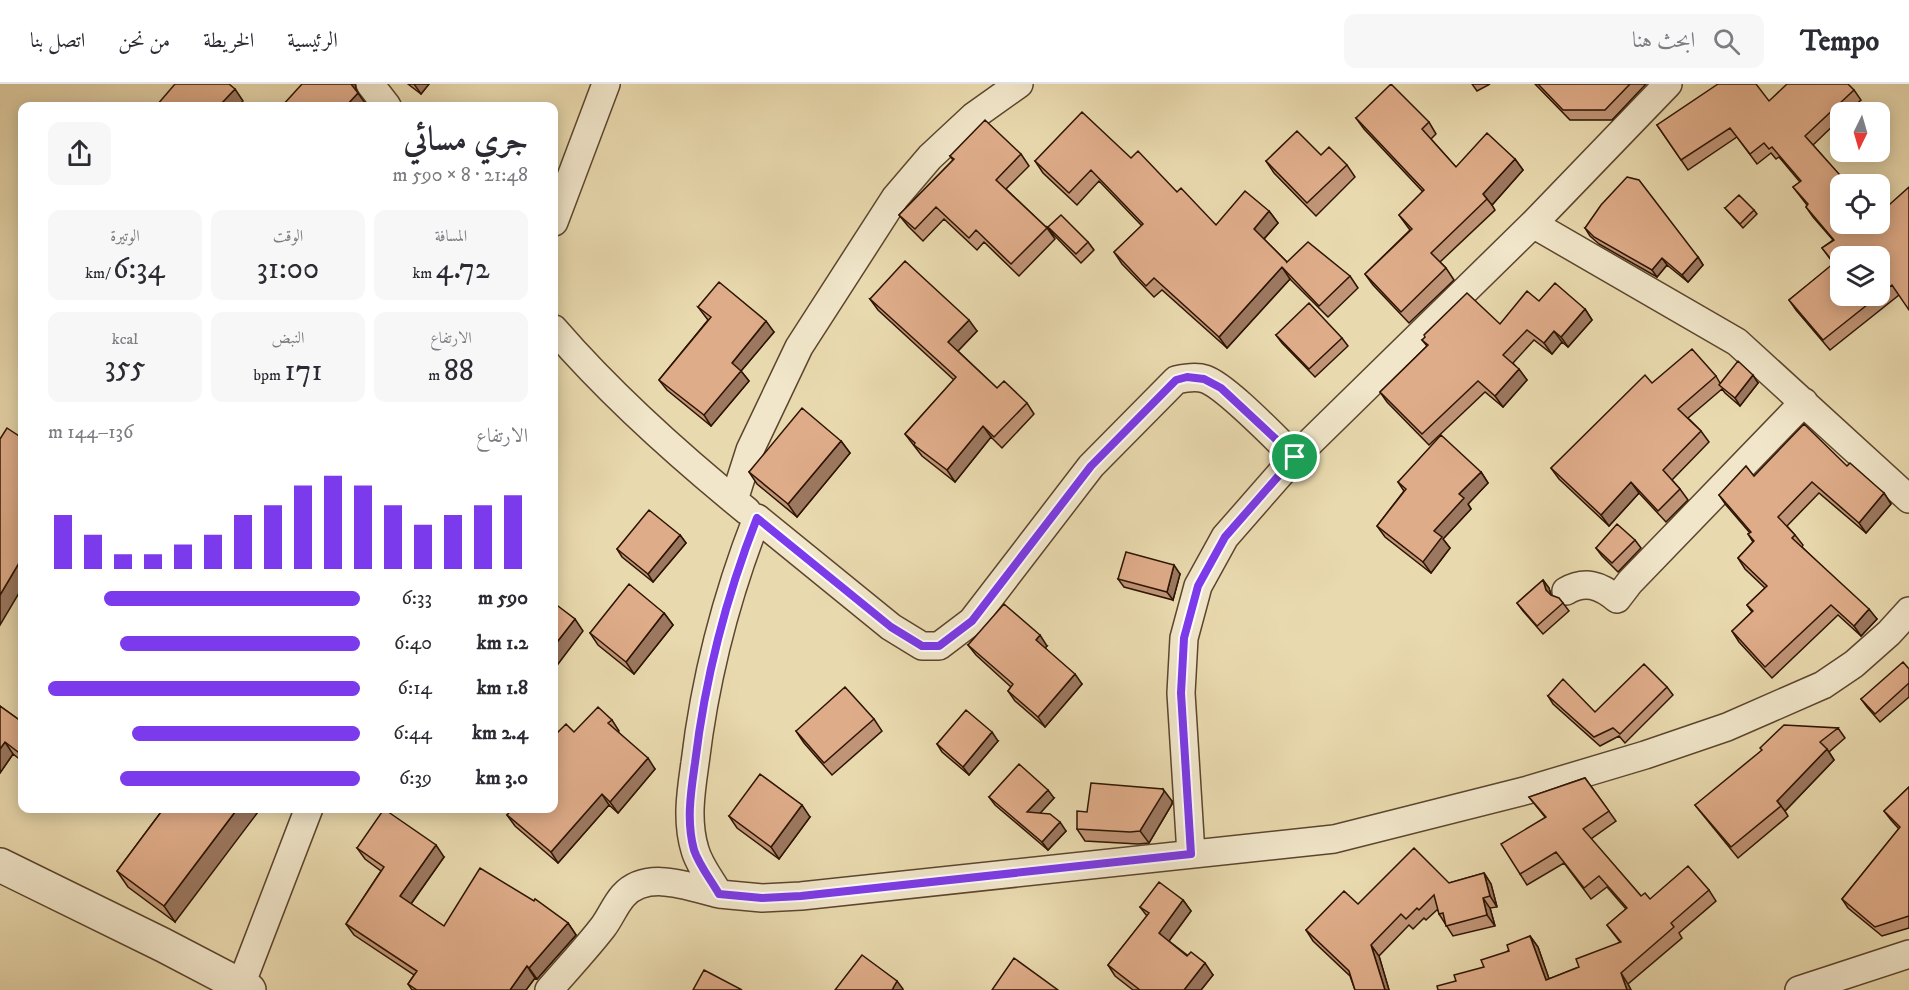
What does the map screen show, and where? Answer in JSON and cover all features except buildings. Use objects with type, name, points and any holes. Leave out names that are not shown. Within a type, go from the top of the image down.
[{"type":"street","points":[[370,84],[384,102]]},
{"type":"street","points":[[558,211],[606,84]]},
{"type":"street","points":[[734,500],[750,450],[799,347],[896,198],[930,157],[974,116],[1019,84]]},
{"type":"street","points":[[1191,854],[1181,693],[1184,638],[1198,586],[1225,537],[1295,457],[1533,224],[1668,84]]},
{"type":"street","points":[[1533,224],[1737,342],[1909,499]]},
{"type":"street","points":[[558,334],[594,375],[618,398],[734,500],[891,627],[922,646],[939,646],[972,621],[1091,466],[1176,380],[1187,377],[1204,379],[1221,388],[1295,457]]},
{"type":"street","points":[[1566,591],[1577,585],[1595,586],[1604,588],[1617,599],[1630,582],[1804,402]]},
{"type":"street","points":[[719,894],[695,851],[690,826],[690,801],[706,688],[726,604],[757,518]]},
{"type":"street","points":[[549,990],[591,943],[624,895],[636,886],[650,882],[666,882],[719,894],[762,898],[801,896],[1334,839],[1528,790],[1645,755],[1727,727],[1823,685],[1854,664],[1889,633],[1909,611]]},
{"type":"street","points":[[0,865],[164,945],[243,989],[307,813]]},
{"type":"street","points":[[1799,990],[1909,954]]},
{"type":"route","points":[[1187,377],[1204,379],[1221,388],[1295,457],[1225,537],[1198,586],[1184,638],[1181,693],[1191,854],[801,896],[762,898],[719,894],[695,851],[690,826],[690,801],[706,688],[726,604],[757,518],[891,627],[922,646],[939,646],[972,621],[1091,466],[1176,380],[1187,377]]}]
